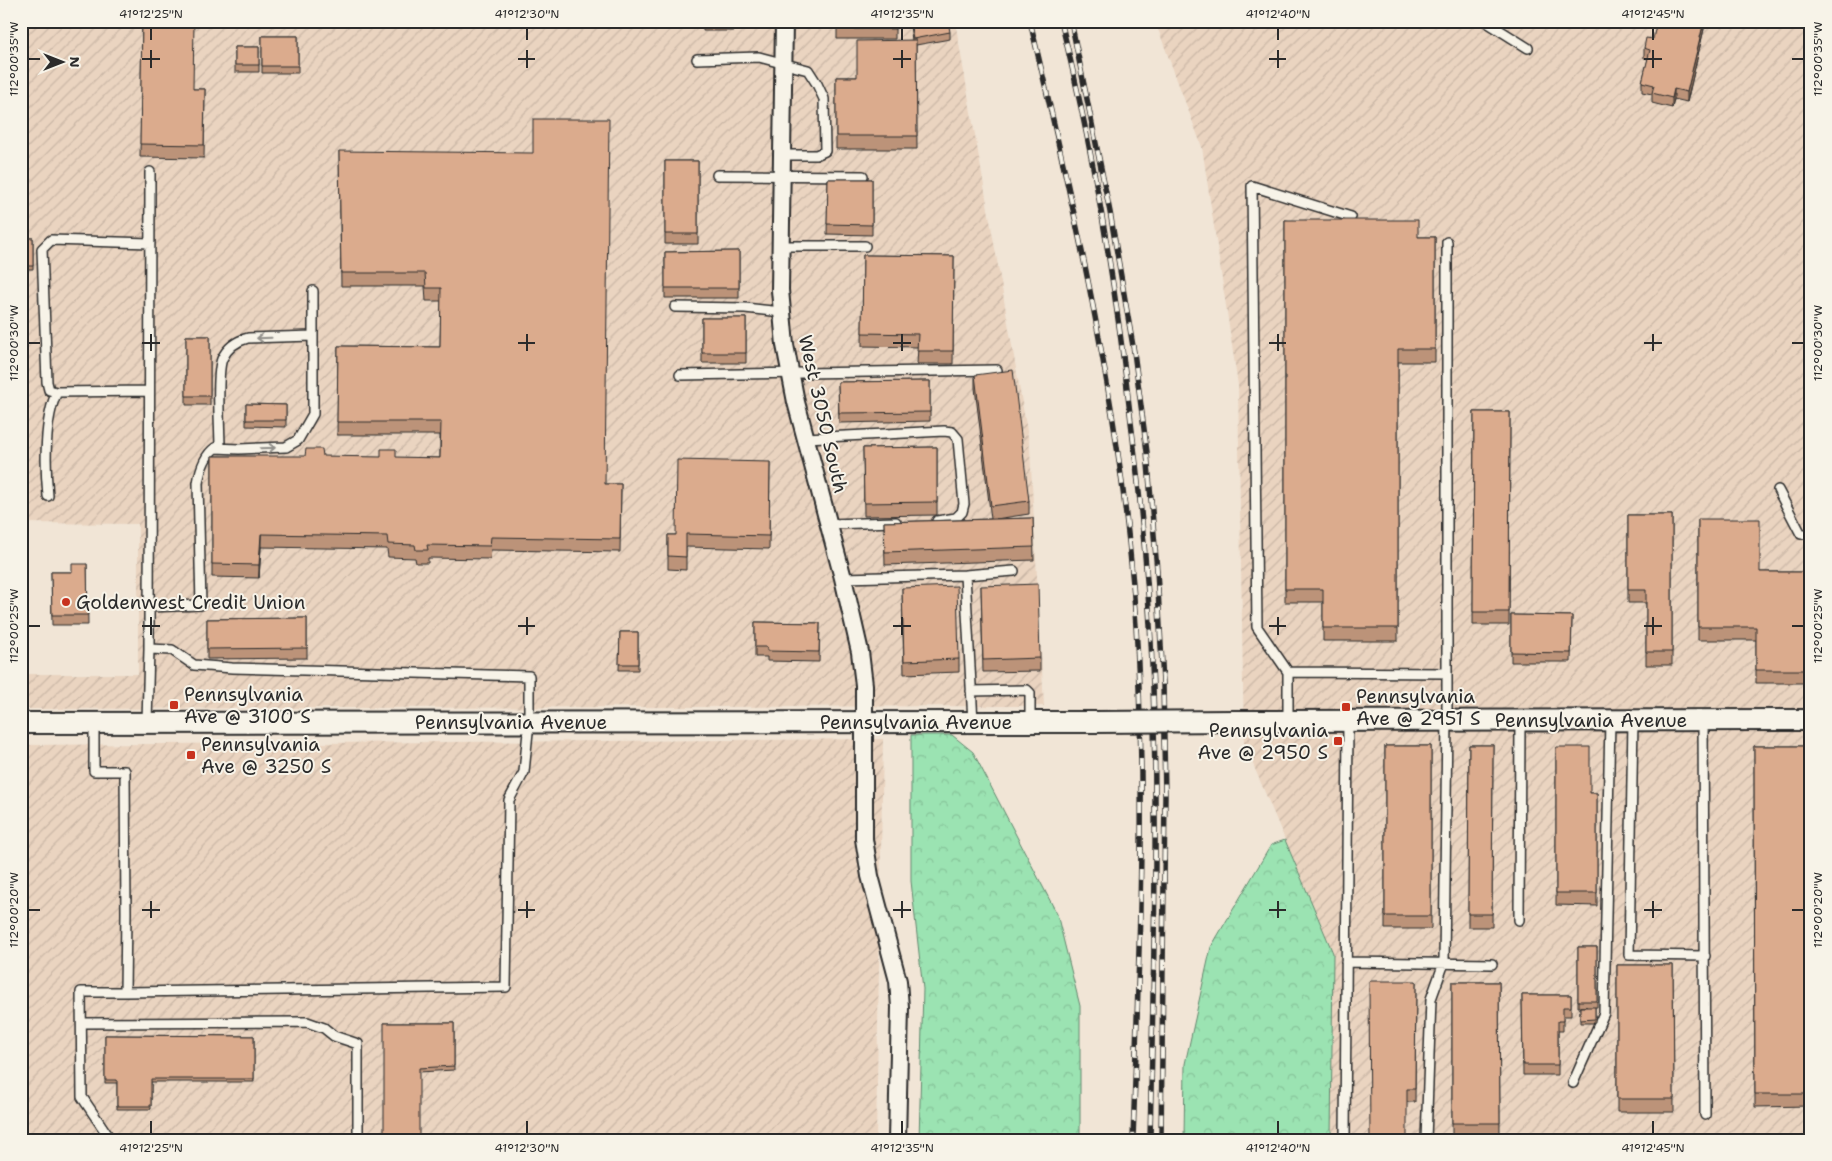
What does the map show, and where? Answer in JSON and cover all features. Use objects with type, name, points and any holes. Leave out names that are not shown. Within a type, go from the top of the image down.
[{"type":"street","name":"West 3050 South","points":[[784,21],[780,290],[785,345],[790,373],[843,578],[860,652],[864,685],[864,839],[870,876],[898,981],[900,1007],[897,1140]]},
{"type":"street","name":"Pennsylvania Avenue","points":[[21,723],[1811,720]]},
{"type":"lane","points":[[1485,21],[1528,48]]},
{"type":"lane","points":[[697,60],[759,57],[808,70],[824,99],[825,151],[816,155],[783,155]]},
{"type":"lane","points":[[147,722],[149,649],[150,172]]},
{"type":"lane","points":[[717,175],[863,176]]},
{"type":"lane","points":[[1288,721],[1288,672],[1257,627],[1252,186],[1351,218]]},
{"type":"lane","points":[[150,243],[51,240],[42,249],[47,382],[49,390],[57,392],[150,391]]},
{"type":"lane","points":[[1426,1140],[1431,999],[1444,963],[1447,720],[1447,242]]},
{"type":"lane","points":[[781,246],[865,246]]},
{"type":"lane","points":[[149,607],[201,605],[198,484],[200,472],[209,452],[215,448],[286,447],[298,440],[313,414],[313,291]]},
{"type":"lane","points":[[675,307],[745,308],[782,312]]},
{"type":"lane","points":[[220,448],[221,362],[230,347],[238,341],[248,338],[313,336]]},
{"type":"lane","points":[[680,375],[997,370]]},
{"type":"lane","points":[[48,496],[48,426],[50,406],[57,392]]},
{"type":"lane","points":[[806,438],[952,432],[958,438],[964,504],[962,512],[956,518],[927,521]]},
{"type":"lane","points":[[1778,490],[1801,534],[1811,534]]},
{"type":"lane","points":[[828,524],[907,522]]},
{"type":"lane","points":[[843,578],[1014,571]]},
{"type":"lane","points":[[964,574],[973,722]]},
{"type":"lane","points":[[111,1140],[82,1097],[81,992],[506,987],[509,800],[524,772],[529,722],[529,676],[232,668],[194,665],[172,650],[149,649]]},
{"type":"lane","points":[[1288,672],[1447,673]]},
{"type":"lane","points":[[971,692],[1027,690],[1030,693],[1030,722]]},
{"type":"lane","points":[[1519,920],[1520,720]]},
{"type":"lane","points":[[1573,1084],[1604,1013],[1610,720]]},
{"type":"lane","points":[[1632,720],[1629,956],[1705,956]]},
{"type":"lane","points":[[1703,720],[1706,1116]]},
{"type":"lane","points":[[1345,1140],[1348,721]]},
{"type":"lane","points":[[94,722],[94,771],[125,771],[125,992]]},
{"type":"lane","points":[[1346,962],[1492,964]]},
{"type":"lane","points":[[82,1023],[307,1022],[324,1028],[334,1036],[358,1044],[358,1140]]},
{"type":"shaded area","points":[[21,21],[955,21],[1030,448],[1044,706],[21,709],[21,674],[138,674],[138,524],[21,523]]},
{"type":"shaded area","points":[[1155,21],[1811,21],[1811,1140],[1331,1140],[1333,953],[1244,743],[1238,385],[1202,147]]},
{"type":"shaded area","points":[[883,739],[876,1140],[21,1140],[21,745]]},
{"type":"green space","points":[[911,735],[952,735],[973,752],[1057,914],[1080,1006],[1080,1140],[919,1140],[923,989],[911,881]]},
{"type":"green space","points":[[1285,840],[1333,953],[1331,1140],[1184,1140],[1185,1064],[1211,947],[1271,845]]},
{"type":"building","points":[[142,21],[194,21],[193,89],[205,89],[204,145],[140,144]]},
{"type":"building","points":[[837,21],[895,21],[895,29],[837,29]]},
{"type":"building","points":[[910,21],[948,21],[950,32],[913,39]]},
{"type":"building","points":[[1657,21],[1704,21],[1687,92],[1674,89],[1672,98],[1652,93],[1654,85],[1642,82],[1650,50],[1644,48],[1646,38],[1653,39]]},
{"type":"building","points":[[262,36],[298,36],[298,66],[262,66]]},
{"type":"building","points":[[916,40],[917,136],[836,136],[836,77],[857,77],[857,41]]},
{"type":"building","points":[[235,47],[259,47],[259,65],[235,65]]},
{"type":"building","points":[[533,119],[609,119],[605,484],[621,484],[620,539],[491,537],[490,546],[427,545],[428,550],[416,550],[415,545],[388,544],[387,536],[261,534],[259,565],[212,564],[212,456],[305,456],[306,449],[322,449],[323,456],[381,457],[381,449],[396,449],[396,457],[440,458],[441,422],[337,422],[338,346],[440,347],[441,288],[426,288],[425,273],[341,273],[339,151],[533,153]]},
{"type":"building","points":[[665,161],[698,161],[698,234],[665,234]]},
{"type":"building","points":[[828,179],[872,179],[872,225],[827,224]]},
{"type":"building","points":[[1285,220],[1418,220],[1418,237],[1435,237],[1435,349],[1398,349],[1398,628],[1323,628],[1323,589],[1285,589]]},
{"type":"building","points":[[23,238],[33,238],[33,266],[23,266]]},
{"type":"building","points":[[739,251],[739,288],[665,288],[665,252]]},
{"type":"building","points":[[863,255],[954,256],[953,351],[917,351],[918,334],[862,333]]},
{"type":"building","points":[[702,318],[746,318],[746,353],[702,353]]},
{"type":"building","points":[[186,336],[210,336],[210,396],[186,396]]},
{"type":"building","points":[[1013,370],[1029,501],[991,506],[975,375]]},
{"type":"building","points":[[930,381],[930,412],[839,413],[838,382]]},
{"type":"building","points":[[246,404],[286,405],[286,420],[246,420]]},
{"type":"building","points":[[1474,412],[1510,412],[1509,612],[1473,612]]},
{"type":"building","points":[[937,447],[937,502],[864,503],[863,448]]},
{"type":"building","points":[[677,460],[770,462],[769,536],[686,534],[686,557],[668,556],[668,535],[676,535]]},
{"type":"building","points":[[1628,515],[1672,515],[1672,652],[1646,652],[1646,590],[1628,590]]},
{"type":"building","points":[[1033,518],[1034,547],[885,552],[884,522]]},
{"type":"building","points":[[1698,519],[1760,519],[1760,572],[1810,572],[1811,560],[1811,670],[1756,670],[1756,627],[1698,627]]},
{"type":"building","points":[[72,564],[87,564],[88,615],[52,615],[51,572],[72,572]]},
{"type":"building","points":[[1038,584],[1040,658],[983,660],[981,586]]},
{"type":"building","points":[[957,586],[959,659],[904,661],[902,588]]},
{"type":"building","points":[[1511,615],[1572,616],[1571,653],[1511,652]]},
{"type":"building","points":[[307,618],[307,648],[207,649],[207,619]]},
{"type":"building","points":[[755,622],[820,623],[819,652],[767,651],[767,647],[755,647]]},
{"type":"building","points":[[620,632],[638,632],[638,664],[619,664]]},
{"type":"building","points":[[1469,745],[1493,745],[1492,914],[1468,914]]},
{"type":"building","points":[[1385,746],[1431,746],[1431,916],[1385,916]]},
{"type":"building","points":[[1754,746],[1811,746],[1811,1094],[1755,1094]]},
{"type":"building","points":[[1556,747],[1590,747],[1590,793],[1597,793],[1597,893],[1556,893]]},
{"type":"building","points":[[1578,947],[1597,947],[1597,1001],[1578,1001]]},
{"type":"building","points":[[1617,965],[1673,965],[1674,1099],[1617,1099]]},
{"type":"building","points":[[1369,981],[1416,981],[1415,1089],[1407,1089],[1407,1140],[1370,1140]]},
{"type":"building","points":[[1452,982],[1499,982],[1500,1123],[1452,1123]]},
{"type":"building","points":[[1522,995],[1571,995],[1571,1007],[1563,1007],[1563,1021],[1558,1021],[1558,1065],[1523,1065]]},
{"type":"building","points":[[1580,1007],[1595,1007],[1595,1019],[1580,1020]]},
{"type":"building","points":[[384,1023],[454,1023],[454,1066],[419,1068],[419,1140],[384,1140]]},
{"type":"building","points":[[105,1035],[254,1036],[254,1079],[151,1079],[151,1106],[117,1106],[117,1080],[105,1080]]},
{"type":"building","points":[[21,1115],[23,1115],[23,1140],[21,1140]]},
{"type":"railway","points":[[1030,21],[1078,231],[1105,371],[1126,513],[1133,584],[1138,653],[1141,792],[1140,932],[1133,1140]]},
{"type":"railway","points":[[1061,21],[1084,120],[1103,220],[1125,371],[1145,554],[1153,687],[1155,800],[1150,1140]]},
{"type":"railway","points":[[1071,21],[1110,212],[1134,352],[1147,452],[1157,570],[1163,683],[1165,796],[1161,1140]]},
{"type":"place","name":"Goldenwest Credit Union","points":[[66,602]]},
{"type":"place","name":"Pennsylvania Ave @ 3100 S","points":[[174,705]]},
{"type":"place","name":"Pennsylvania Ave @ 2951 S","points":[[1346,707]]},
{"type":"place","name":"Pennsylvania Ave @ 2950 S","points":[[1338,741]]},
{"type":"place","name":"Pennsylvania Ave @ 3250 S","points":[[191,755]]}]
